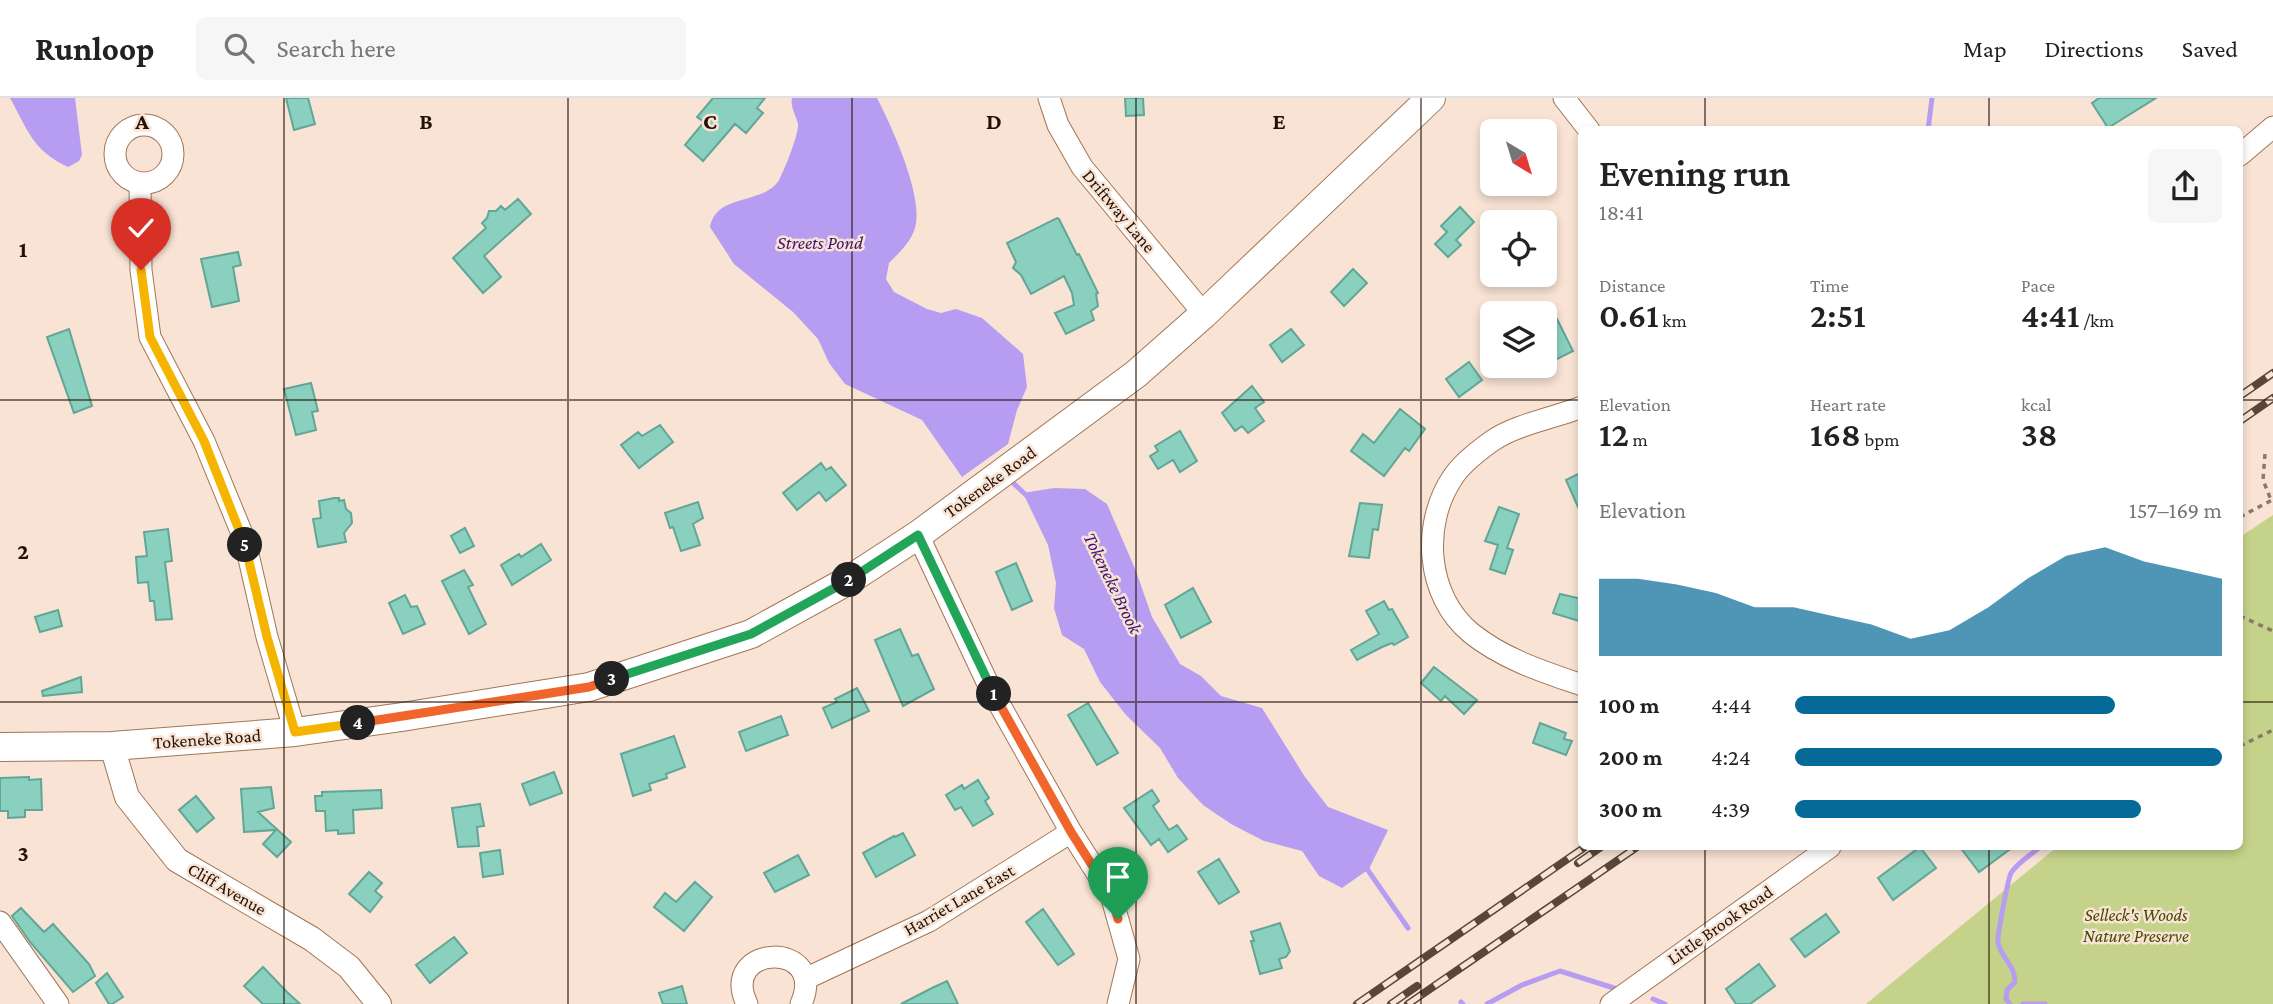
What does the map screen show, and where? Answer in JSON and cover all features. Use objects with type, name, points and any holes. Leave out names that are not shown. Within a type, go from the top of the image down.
[{"type":"main road","name":"Tokeneke Road","points":[[0,747],[112,746],[295,732],[589,687],[751,634],[849,580],[918,535],[1136,374],[1204,314],[1431,98]]},
{"type":"street","name":"Driftway Lane","points":[[1049,98],[1058,124],[1083,167],[1204,314]]},
{"type":"street","points":[[1564,98],[1586,126]]},
{"type":"street","points":[[2243,152],[2273,127]]},
{"type":"street","points":[[140,183],[141,270],[150,337],[204,441],[244,541],[267,637],[295,732]]},
{"type":"street","points":[[1578,408],[1495,439],[1468,460],[1453,477],[1441,500],[1434,525],[1432,553],[1436,576],[1444,597],[1454,616],[1471,633],[1503,654],[1578,683]]},
{"type":"street","points":[[918,535],[988,684],[1071,832],[1111,895],[1129,959],[1118,1004]]},
{"type":"street","name":"Cliff Avenue","points":[[112,746],[127,797],[177,860],[312,939],[349,967],[379,1004]]},
{"type":"street","name":"Harriet Lane East","points":[[805,979],[929,921],[1071,832]]},
{"type":"street","name":"Little Brook Road","points":[[1611,1004],[1826,850]]},
{"type":"street","points":[[0,922],[58,1004]]},
{"type":"street","points":[[747,1004],[743,995],[746,971],[766,956],[779,956],[800,968],[805,979],[806,992],[801,1004]]},
{"type":"path","points":[[2243,515],[2272,500],[2263,480],[2264,454]]},
{"type":"path","points":[[2243,617],[2273,631]]},
{"type":"path","points":[[2243,745],[2273,730]]},
{"type":"green space","name":"Selleck's Woods Nature Preserve","points":[[2273,515],[2273,1004],[1866,1004],[2053,850],[2243,850],[2243,535]]},
{"type":"water","points":[[10,98],[75,98],[82,155],[79,161],[68,167],[46,154],[32,138]]},
{"type":"water","name":"Streets Pond","points":[[792,98],[877,98],[904,159],[916,210],[916,223],[912,234],[906,245],[889,263],[886,279],[894,292],[927,309],[941,313],[956,309],[982,318],[1023,354],[1027,387],[1017,410],[1008,444],[962,477],[922,420],[845,384],[829,363],[818,339],[793,312],[734,264],[710,227],[714,216],[721,209],[763,193],[779,180],[798,129]]},
{"type":"water","points":[[1054,488],[1085,489],[1107,504],[1136,571],[1152,617],[1180,664],[1201,676],[1221,696],[1262,708],[1305,777],[1328,807],[1388,830],[1369,869],[1342,888],[1319,876],[1302,851],[1264,841],[1231,824],[1203,805],[1178,778],[1160,748],[1126,715],[1100,682],[1084,649],[1062,635],[1054,608],[1056,583],[1048,545],[1023,493]]},
{"type":"building","points":[[286,98],[308,98],[315,124],[294,130]]},
{"type":"building","points":[[713,98],[765,98],[757,108],[763,113],[746,133],[735,124],[703,161],[685,145],[704,122],[697,117]]},
{"type":"building","points":[[1125,98],[1143,98],[1144,115],[1126,116]]},
{"type":"building","points":[[2099,98],[2156,98],[2111,126],[2107,126],[2092,103]]},
{"type":"building","points":[[518,199],[531,214],[484,256],[501,277],[483,293],[453,258],[486,228],[482,223],[489,211],[496,211],[501,206],[505,210]]},
{"type":"building","points":[[1460,207],[1474,222],[1456,240],[1461,245],[1448,257],[1435,244],[1447,232],[1441,226]]},
{"type":"building","points":[[1057,218],[1098,293],[1098,306],[1091,311],[1094,320],[1066,334],[1055,313],[1074,305],[1064,276],[1031,294],[1021,275],[1013,268],[1016,262],[1007,243]]},
{"type":"building","points":[[238,252],[241,265],[233,267],[239,301],[212,307],[201,259]]},
{"type":"building","points":[[1353,269],[1367,283],[1344,306],[1331,292]]},
{"type":"building","points":[[1557,319],[1573,351],[1557,359]]},
{"type":"building","points":[[69,329],[92,406],[74,413],[47,337]]},
{"type":"building","points":[[1291,329],[1304,345],[1282,362],[1270,345]]},
{"type":"building","points":[[1469,362],[1482,380],[1459,397],[1446,379]]},
{"type":"building","points":[[311,383],[318,411],[312,412],[316,430],[296,435],[284,389]]},
{"type":"building","points":[[1252,386],[1264,402],[1255,408],[1264,421],[1248,433],[1242,426],[1235,431],[1222,413]]},
{"type":"building","points":[[1400,409],[1425,429],[1409,451],[1405,448],[1384,476],[1351,451],[1363,434],[1374,443]]},
{"type":"building","points":[[660,425],[673,442],[639,468],[621,445],[638,432],[642,436]]},
{"type":"building","points":[[1180,431],[1197,461],[1180,472],[1173,460],[1158,469],[1150,456],[1158,451],[1155,446]]},
{"type":"building","points":[[821,463],[826,470],[831,467],[846,485],[826,501],[819,492],[797,510],[783,493]]},
{"type":"building","points":[[1578,474],[1578,507],[1566,480]]},
{"type":"building","points":[[334,498],[344,500],[346,509],[351,513],[352,523],[344,533],[346,542],[318,547],[313,519],[321,518],[319,501]]},
{"type":"building","points":[[698,502],[703,518],[693,524],[700,545],[681,551],[665,513]]},
{"type":"building","points":[[1360,503],[1382,505],[1378,530],[1373,529],[1369,558],[1349,556]]},
{"type":"building","points":[[1499,507],[1519,514],[1507,548],[1513,550],[1505,574],[1490,569],[1498,545],[1485,541]]},
{"type":"building","points":[[465,528],[474,546],[460,553],[451,536]]},
{"type":"building","points":[[168,529],[172,561],[165,562],[172,619],[156,620],[148,582],[138,583],[136,557],[147,556],[144,532]]},
{"type":"building","points":[[541,544],[551,560],[512,585],[501,565],[519,554],[521,557]]},
{"type":"building","points":[[1016,563],[1032,601],[1012,610],[996,572]]},
{"type":"building","points":[[464,570],[473,585],[468,587],[486,624],[469,634],[442,581]]},
{"type":"building","points":[[1193,588],[1211,622],[1181,638],[1165,605]]},
{"type":"building","points":[[1560,594],[1578,598],[1578,621],[1553,613]]},
{"type":"building","points":[[405,595],[411,607],[417,606],[425,624],[403,634],[389,603]]},
{"type":"building","points":[[1384,601],[1389,610],[1392,609],[1408,637],[1357,660],[1351,650],[1379,634],[1366,611]]},
{"type":"building","points":[[58,610],[62,626],[40,632],[35,617]]},
{"type":"building","points":[[900,629],[912,656],[918,654],[934,689],[903,706],[875,640]]},
{"type":"building","points":[[1434,667],[1477,700],[1464,714],[1445,696],[1441,701],[1421,683]]},
{"type":"building","points":[[81,677],[82,692],[43,696],[42,691]]},
{"type":"building","points":[[857,688],[869,711],[832,728],[823,708]]},
{"type":"building","points":[[1088,703],[1118,753],[1097,765],[1068,715]]},
{"type":"building","points":[[781,716],[788,735],[746,751],[739,732]]},
{"type":"building","points":[[1540,723],[1566,733],[1564,739],[1572,741],[1566,755],[1533,743]]},
{"type":"building","points":[[674,736],[685,767],[666,774],[667,778],[649,784],[651,790],[633,796],[621,754]]},
{"type":"building","points":[[554,772],[562,793],[530,805],[522,784]]},
{"type":"building","points":[[29,777],[29,780],[41,779],[42,810],[25,810],[25,817],[8,818],[8,811],[0,811],[0,778]]},
{"type":"building","points":[[978,780],[989,798],[985,801],[993,814],[973,826],[961,807],[955,810],[946,795],[962,785],[964,789]]},
{"type":"building","points":[[271,787],[274,808],[258,812],[291,842],[277,857],[263,844],[276,830],[244,832],[241,789]]},
{"type":"building","points":[[381,790],[382,808],[353,810],[354,833],[338,834],[338,830],[326,831],[325,811],[316,811],[315,796],[322,796],[322,792]]},
{"type":"building","points":[[1152,790],[1159,801],[1153,806],[1169,830],[1177,825],[1187,839],[1168,852],[1159,839],[1151,845],[1124,808]]},
{"type":"building","points":[[196,796],[214,818],[197,832],[179,810]]},
{"type":"building","points":[[480,804],[484,826],[477,827],[479,846],[458,847],[452,808]]},
{"type":"building","points":[[903,833],[915,855],[876,877],[863,853]]},
{"type":"building","points":[[500,850],[503,874],[483,877],[480,853]]},
{"type":"building","points":[[1916,850],[1922,850],[1936,868],[1893,900],[1878,878]]},
{"type":"building","points":[[1962,850],[2009,850],[1979,872]]},
{"type":"building","points":[[798,855],[809,875],[775,892],[764,873]]},
{"type":"building","points":[[1219,859],[1239,892],[1219,904],[1198,872]]},
{"type":"building","points":[[369,872],[382,883],[375,891],[382,897],[370,912],[349,894]]},
{"type":"building","points":[[695,882],[712,897],[684,931],[654,907],[665,893],[676,902]]},
{"type":"building","points":[[21,908],[44,932],[53,924],[89,964],[95,976],[73,992],[30,942],[12,916]]},
{"type":"building","points":[[1043,909],[1074,954],[1058,965],[1026,922]]},
{"type":"building","points":[[1826,914],[1839,932],[1805,957],[1791,939]]},
{"type":"building","points":[[1280,923],[1290,951],[1286,957],[1279,959],[1282,968],[1260,974],[1251,932]]},
{"type":"building","points":[[454,937],[467,953],[430,983],[416,965]]},
{"type":"building","points":[[1759,964],[1775,986],[1750,1004],[1736,1004],[1726,989]]},
{"type":"building","points":[[263,967],[300,1004],[263,1004],[244,986]]},
{"type":"building","points":[[107,973],[123,997],[112,1004],[109,1004],[96,983]]},
{"type":"building","points":[[947,981],[958,1004],[901,1004],[932,988]]},
{"type":"building","points":[[682,986],[687,1004],[663,1004],[659,993]]},
{"type":"waterway","points":[[1928,126],[1932,98]]},
{"type":"waterway","name":"Tokeneke Brook","points":[[1009,479],[1027,496]]},
{"type":"waterway","points":[[2010,1004],[2006,999],[2007,990],[2015,982],[2011,966],[1998,943],[1999,930],[2011,873],[2036,850]]},
{"type":"waterway","name":"Tokeneke Brook","points":[[1365,866],[1408,928]]},
{"type":"waterway","name":"Tokeneke Brook","points":[[1487,1004],[1522,985],[1560,971],[1614,988]]},
{"type":"waterway","name":"Tokeneke Brook","points":[[1653,999],[1665,1004]]},
{"type":"waterway","points":[[2023,1004],[2045,1004]]},
{"type":"railway","points":[[2243,394],[2273,373]]},
{"type":"railway","points":[[2243,419],[2273,398]]},
{"type":"railway","points":[[1357,1004],[1581,850]]},
{"type":"railway","points":[[1578,863],[1597,850]]},
{"type":"railway","points":[[1408,1004],[1633,850]]},
{"type":"railway","points":[[1391,1004],[1417,986]]},
{"type":"route","points":[[141,270],[150,337],[204,441],[244,541],[267,637],[295,732],[589,687],[751,634],[849,580],[918,535],[988,684],[1071,832],[1111,895],[1118,919]]}]
